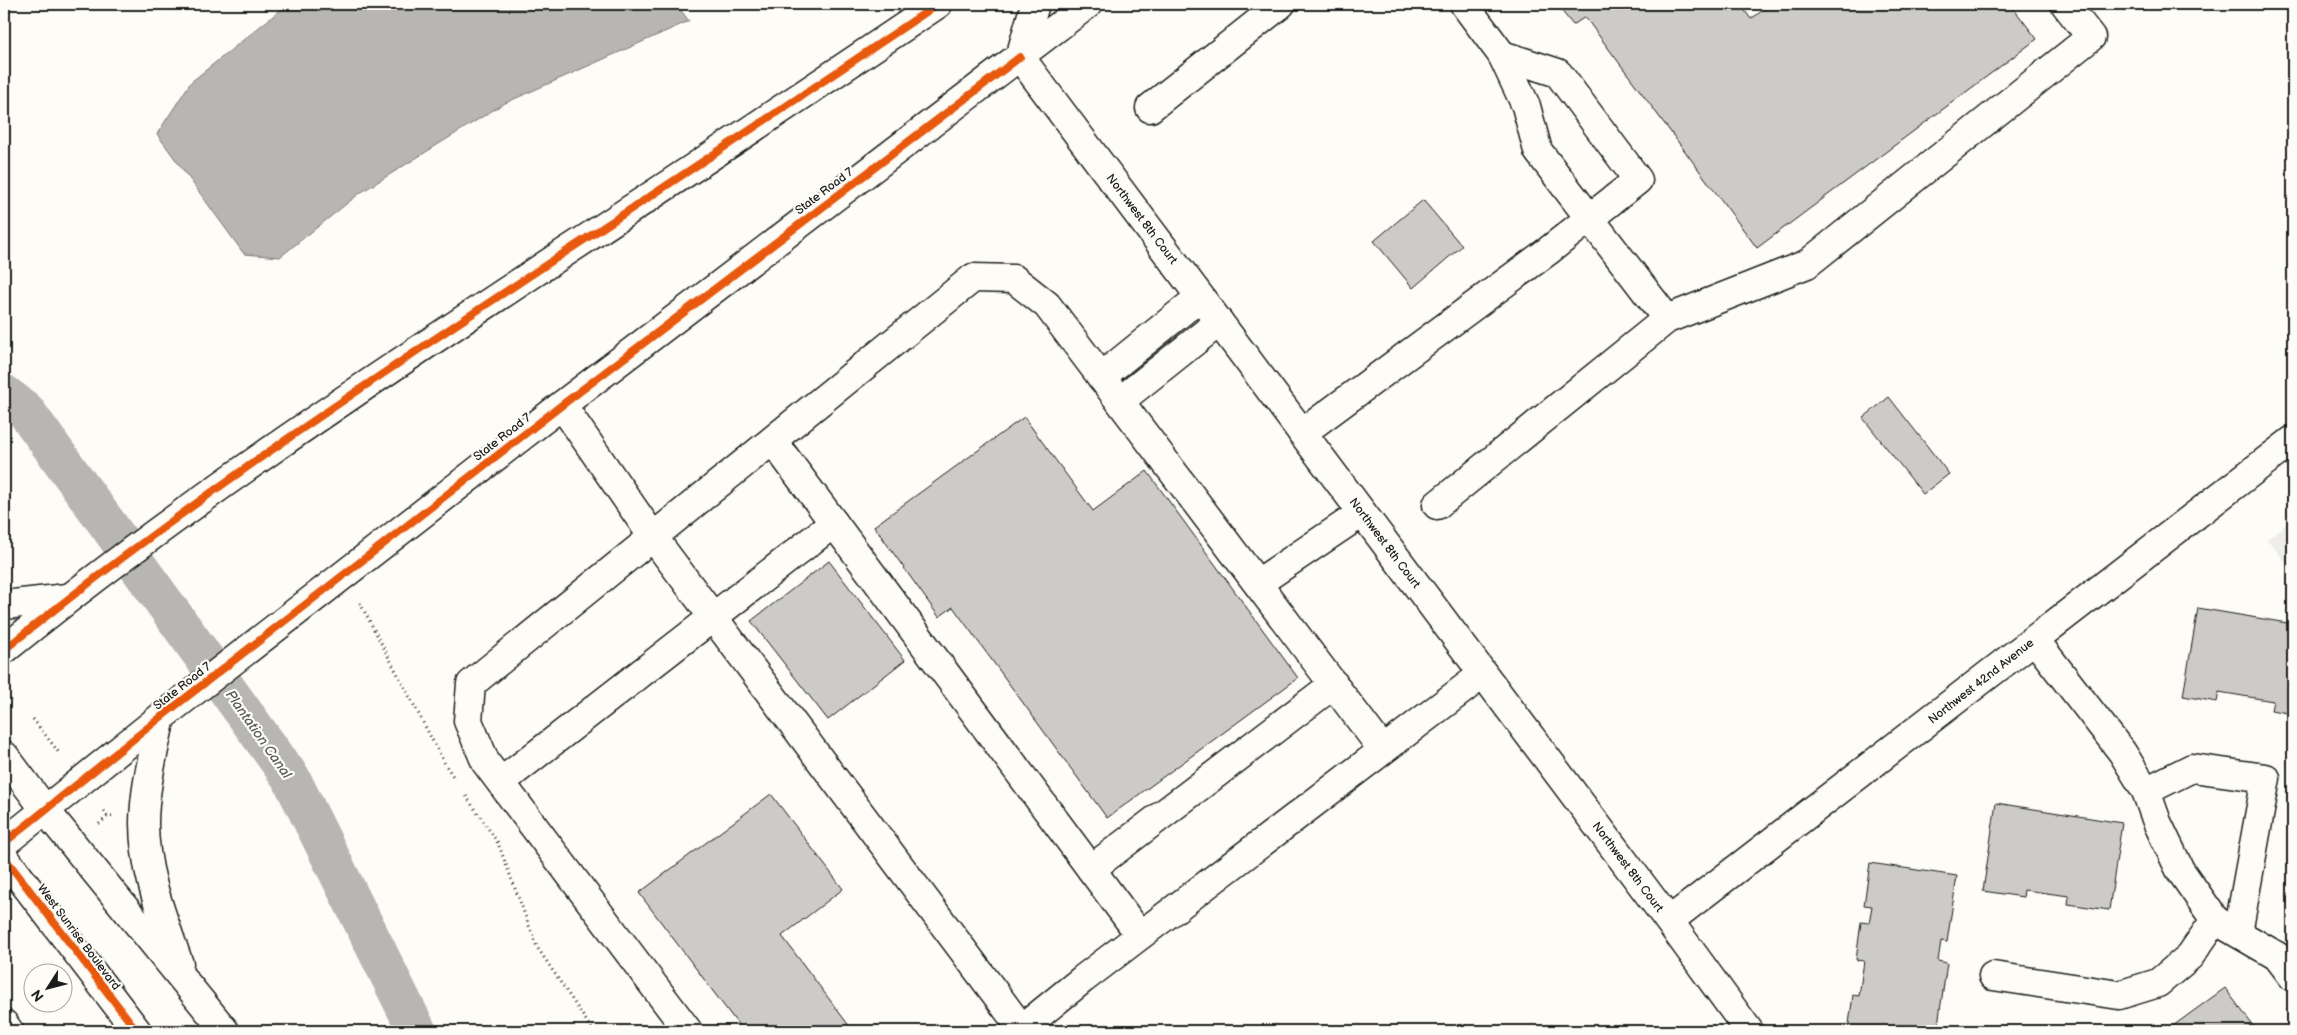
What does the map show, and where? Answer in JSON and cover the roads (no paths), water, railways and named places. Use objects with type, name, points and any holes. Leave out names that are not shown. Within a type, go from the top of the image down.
[{"type":"main road","points":[[4,650],[67,598],[228,479],[417,349],[938,4]]},
{"type":"main road","points":[[1020,56],[1030,15],[1035,4]]},
{"type":"main road","name":"State Road 7","points":[[4,843],[161,717],[562,405],[1088,4]]},
{"type":"main road","points":[[1150,108],[1281,4]]},
{"type":"main road","points":[[1464,4],[1502,55],[1526,106],[1538,151],[1667,319]]},
{"type":"main road","points":[[1437,505],[1667,319],[1807,264],[2091,37],[2065,4]]},
{"type":"main road","points":[[1302,433],[1548,251],[1638,180],[1558,73],[1502,55]]},
{"type":"main road","name":"Northwest 8th Court","points":[[1020,56],[1669,921],[1749,1031]]},
{"type":"main road","points":[[688,1031],[486,763],[468,721],[471,684],[973,278],[1014,279],[1047,305],[1383,750]]},
{"type":"main road","points":[[1101,377],[1200,296]]},
{"type":"main road","points":[[1120,401],[1219,322]]},
{"type":"main road","points":[[562,405],[653,538],[1021,1030],[1140,935],[1483,674]]},
{"type":"main road","name":"Northwest 42nd Avenue","points":[[1669,921],[2293,440]]},
{"type":"main road","points":[[772,441],[1140,935]]},
{"type":"main road","points":[[1258,584],[1362,513]]},
{"type":"main road","points":[[500,782],[714,618],[834,523]]},
{"type":"main road","points":[[4,604],[67,598]]},
{"type":"main road","points":[[2035,640],[2122,752],[2146,791],[2156,822],[2180,870],[2215,920],[2277,956],[2293,977]]},
{"type":"main road","points":[[1091,869],[1334,684]]},
{"type":"main road","points":[[161,717],[144,823],[151,882],[185,981]]},
{"type":"main road","points":[[4,755],[46,811],[225,1031]]},
{"type":"main road","points":[[2146,791],[2192,768],[2266,778],[2238,933]]},
{"type":"main road","name":"West Sunrise Boulevard","points":[[4,857],[137,1031]]},
{"type":"main road","points":[[1993,976],[2119,995],[2158,983],[2190,956],[2215,920]]},
{"type":"main road","points":[[4,1024],[9,1031]]},
{"type":"waterway","name":"Plantation Canal","points":[[4,394],[25,410],[291,778],[417,1031]]}]
